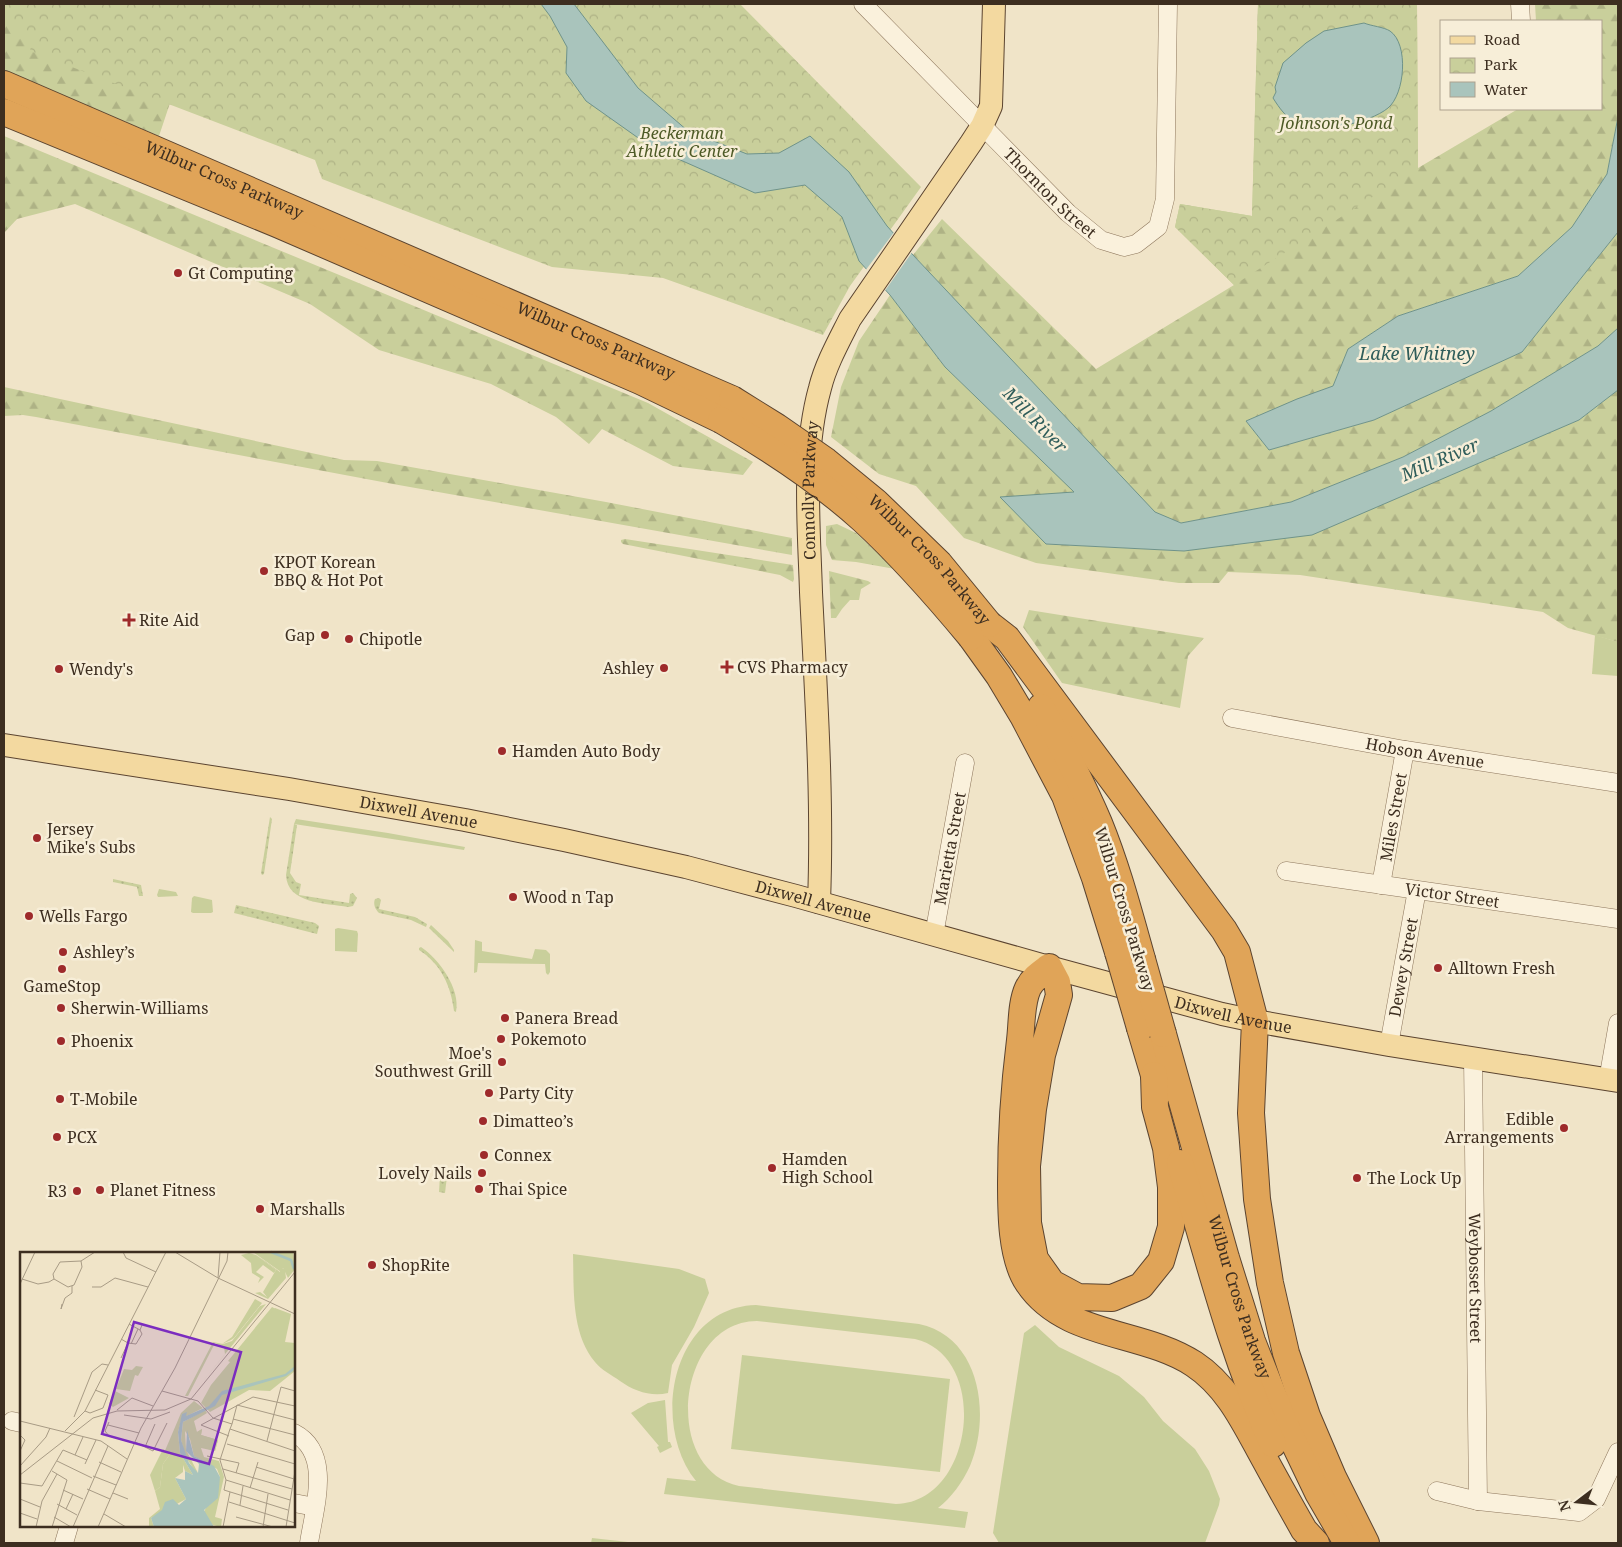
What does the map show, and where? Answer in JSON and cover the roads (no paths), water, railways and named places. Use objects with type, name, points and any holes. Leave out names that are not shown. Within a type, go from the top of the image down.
[{"type":"highway","name":"Wilbur Cross Parkway","points":[[4,84],[726,410]]},
{"type":"highway","name":"Wilbur Cross Parkway","points":[[4,112],[277,224],[640,381],[777,427],[826,461],[876,502],[939,563],[980,630],[999,676],[1023,716],[1065,796],[1096,878],[1130,955],[1152,1031],[1252,1341],[1283,1420],[1318,1493],[1348,1543]]},
{"type":"highway","points":[[980,630],[1007,638],[1224,930],[1237,952],[1255,1021],[1251,1113],[1256,1200],[1270,1283],[1286,1353],[1307,1416],[1333,1478],[1366,1543]]},
{"type":"highway","points":[[1154,1076],[1155,1107],[1166,1148],[1171,1187],[1171,1227],[1161,1261],[1141,1286],[1112,1298],[1078,1297],[1052,1283],[1035,1259],[1028,1223],[1027,1166],[1033,1109],[1042,1055],[1059,994],[1057,982],[1049,967],[1036,976],[1028,989],[1024,1007],[1016,1074],[1011,1147],[1011,1215],[1016,1254],[1027,1282],[1047,1306],[1075,1321],[1167,1350],[1194,1364],[1217,1383],[1238,1410],[1304,1530],[1316,1543]]},
{"type":"highway","name":"Wilbur Cross Parkway","points":[[1152,1031],[1154,1076],[1229,1330],[1264,1424],[1295,1493],[1321,1543]]},
{"type":"main road","name":"Connolly Parkway","points":[[819,902],[821,826],[808,512],[810,441],[820,387],[850,319],[982,126],[988,114],[992,96],[994,4]]},
{"type":"main road","name":"Dixwell Avenue","points":[[4,745],[289,789],[465,820],[686,867],[1222,1014],[1389,1045],[1613,1081]]},
{"type":"street","name":"Thornton Street","points":[[863,4],[1068,213],[1101,240],[1124,247],[1136,244],[1158,227],[1165,199],[1168,4]]},
{"type":"street","points":[[1520,4],[1521,20]]},
{"type":"street","name":"Hobson Avenue","points":[[1232,718],[1405,750],[1618,783]]},
{"type":"street","name":"Miles Street","points":[[1381,885],[1405,750]]},
{"type":"street","name":"Marietta Street","points":[[934,935],[965,763]]},
{"type":"street","name":"Victor Street","points":[[1286,871],[1618,919]]},
{"type":"street","name":"Dewey Street","points":[[1389,1045],[1417,890]]},
{"type":"street","points":[[1613,1081],[1618,1023]]},
{"type":"street","name":"Weybosset Street","points":[[1473,1057],[1478,1500]]},
{"type":"street","points":[[295,1434],[303,1438],[316,1460],[318,1481],[309,1543]]},
{"type":"street","points":[[1436,1491],[1478,1500],[1579,1512],[1596,1499],[1618,1452]]},
{"type":"street","points":[[295,1503],[315,1507]]},
{"type":"street","points":[[64,1543],[69,1527]]},
{"type":"water","name":"Mill River","points":[[541,4],[574,4],[638,88],[688,131],[747,154],[779,153],[810,136],[849,172],[887,226],[913,255],[1155,512],[1181,523],[1291,502],[1403,457],[1491,411],[1598,346],[1618,328],[1618,390],[1579,420],[1312,535],[1184,551],[1046,544],[1000,497],[1074,492],[945,367],[890,295],[859,261],[842,217],[805,185],[755,193],[651,147],[586,101],[566,73],[567,47]]},
{"type":"water","name":"Johnson's Pond","points":[[1364,23],[1390,31],[1396,37],[1400,47],[1402,57],[1401,81],[1394,101],[1380,113],[1357,123],[1317,128],[1296,123],[1283,112],[1273,98],[1283,63],[1306,43],[1324,31]]},
{"type":"water","name":"Lake Whitney","points":[[1618,117],[1618,232],[1522,352],[1374,420],[1269,450],[1246,421],[1333,386],[1348,349],[1398,316],[1518,276],[1572,227],[1607,174]]},
{"type":"place","name":"Gt Computing","points":[[178,273]]},
{"type":"place","name":"KPOT Korean BBQ & Hot Pot","points":[[264,571]]},
{"type":"place","name":"Rite Aid","points":[[129,620]]},
{"type":"place","name":"Gap","points":[[325,635]]},
{"type":"place","name":"Chipotle","points":[[349,639]]},
{"type":"place","name":"CVS Pharmacy","points":[[727,667]]},
{"type":"place","name":"Ashley","points":[[664,668]]},
{"type":"place","name":"Wendy's","points":[[59,669]]},
{"type":"place","name":"Hamden Auto Body","points":[[502,751]]},
{"type":"place","name":"Jersey Mike's Subs","points":[[37,838]]},
{"type":"place","name":"Wood n Tap","points":[[513,897]]},
{"type":"place","name":"Wells Fargo","points":[[29,916]]},
{"type":"place","name":"Ashley’s","points":[[63,952]]},
{"type":"place","name":"Alltown Fresh","points":[[1438,968]]},
{"type":"place","name":"GameStop","points":[[62,969]]},
{"type":"place","name":"Sherwin-Williams","points":[[61,1008]]},
{"type":"place","name":"Panera Bread","points":[[505,1018]]},
{"type":"place","name":"Pokemoto","points":[[501,1039]]},
{"type":"place","name":"Phoenix","points":[[61,1041]]},
{"type":"place","name":"Moe's Southwest Grill","points":[[502,1062]]},
{"type":"place","name":"Party City","points":[[489,1093]]},
{"type":"place","name":"T-Mobile","points":[[60,1099]]},
{"type":"place","name":"Dimatteo’s","points":[[483,1121]]},
{"type":"place","name":"Edible Arrangements","points":[[1564,1128]]},
{"type":"place","name":"PCX","points":[[57,1137]]},
{"type":"place","name":"Connex","points":[[484,1155]]},
{"type":"place","name":"Hamden High School","points":[[772,1168]]},
{"type":"place","name":"Lovely Nails","points":[[482,1173]]},
{"type":"place","name":"The Lock Up","points":[[1357,1178]]},
{"type":"place","name":"Thai Spice","points":[[479,1189]]},
{"type":"place","name":"Planet Fitness","points":[[100,1190]]},
{"type":"place","name":"R3","points":[[77,1191]]},
{"type":"place","name":"Marshalls","points":[[260,1209]]},
{"type":"place","name":"ShopRite","points":[[372,1265]]},
{"type":"park label","name":"Beckerman Athletic Center","points":[[682,142]]}]
